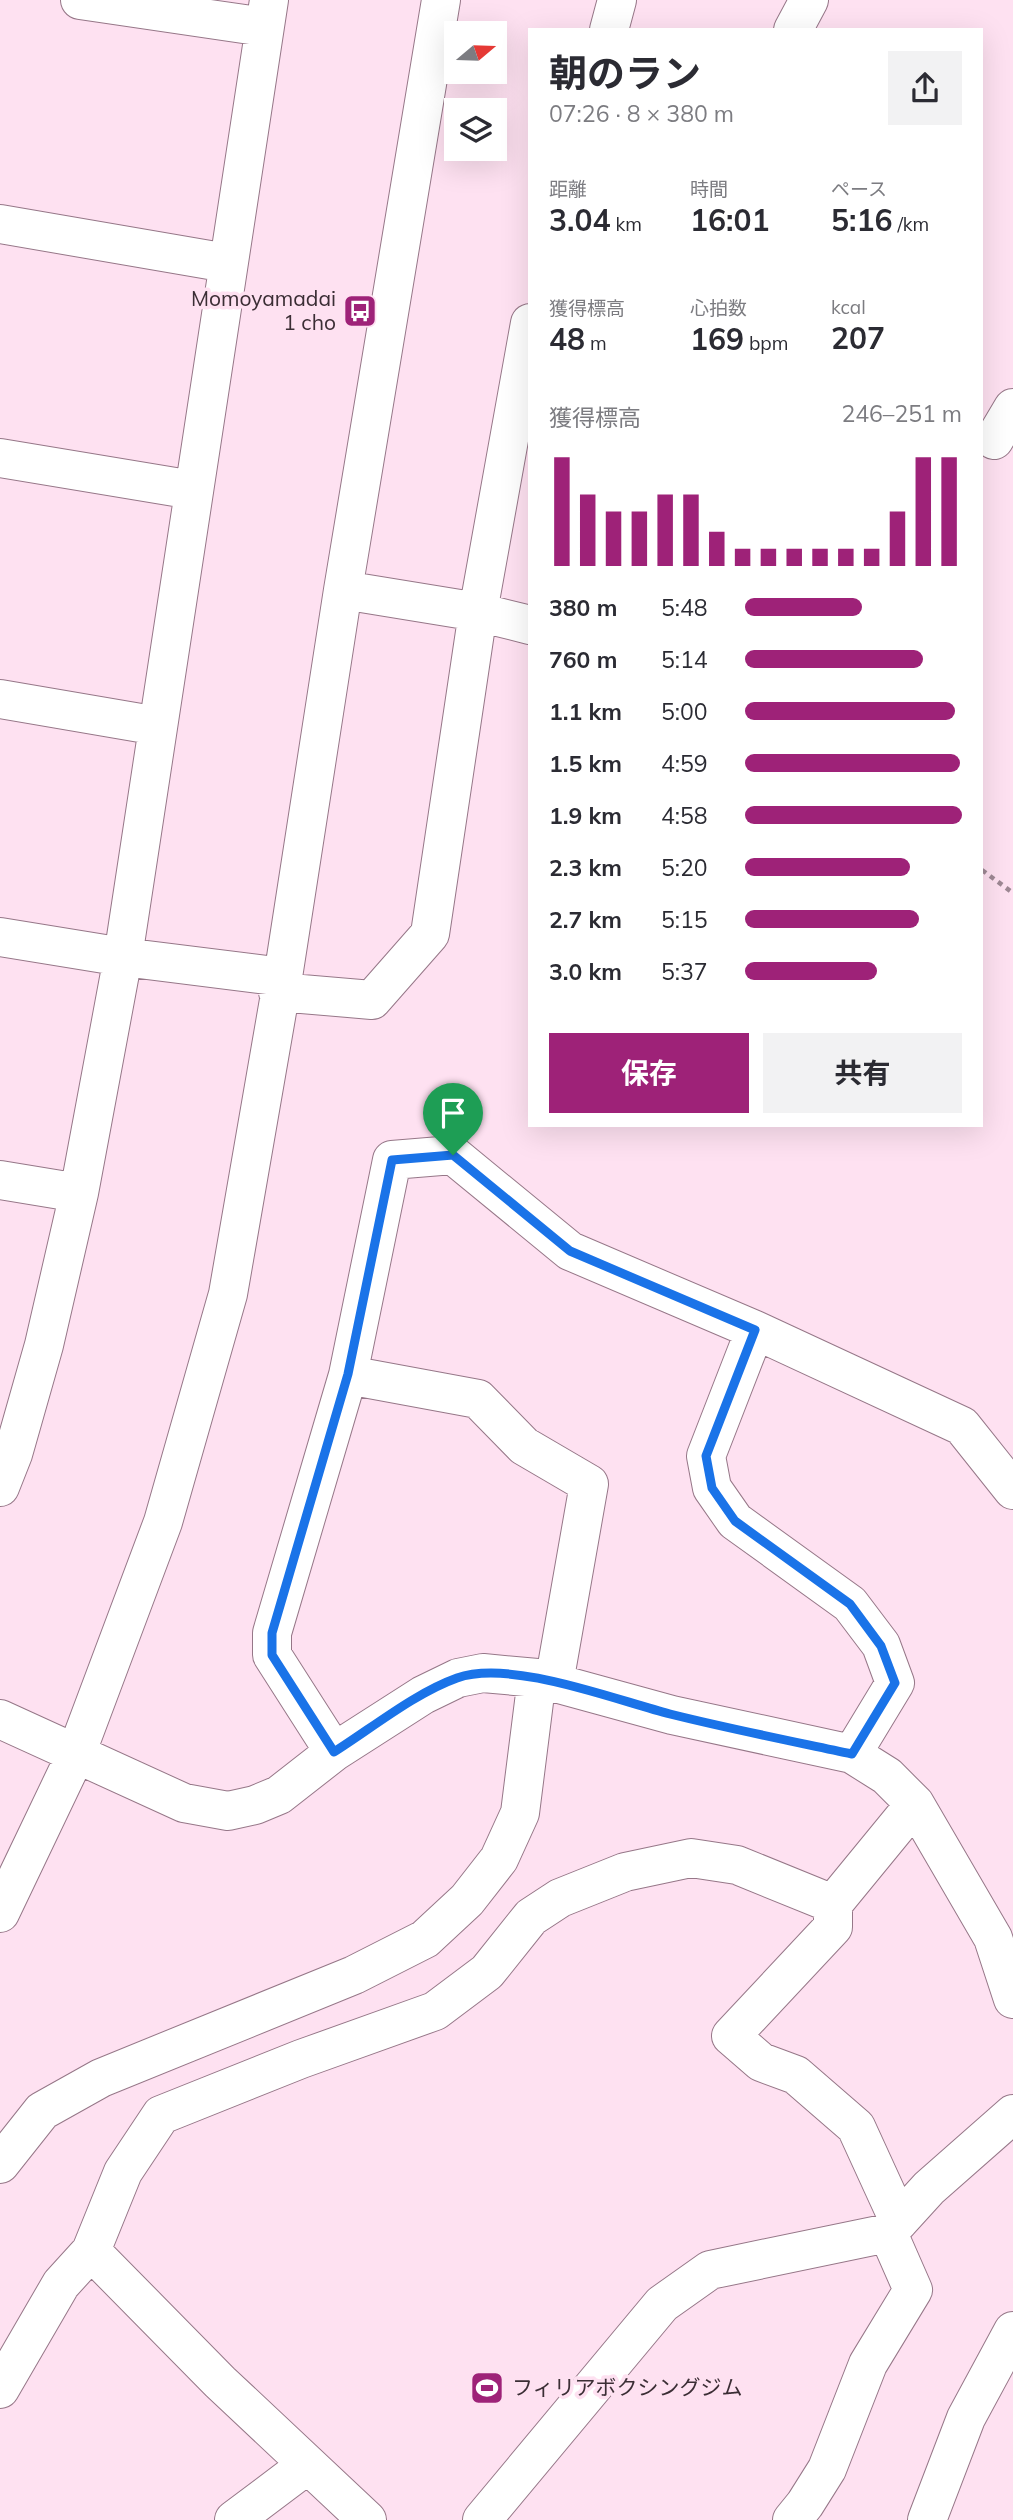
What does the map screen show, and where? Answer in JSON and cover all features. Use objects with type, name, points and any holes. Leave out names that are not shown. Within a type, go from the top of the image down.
[{"type":"street","points":[[4,1464],[44,1345],[79,1193],[123,957],[266,13],[80,0]]},
{"type":"street","points":[[0,1913],[76,1754],[163,1522],[228,1294],[442,0]]},
{"type":"street","points":[[610,28],[617,0]]},
{"type":"street","points":[[794,28],[809,0]]},
{"type":"street","points":[[0,224],[227,263]]},
{"type":"street","points":[[0,937],[372,1000],[430,934],[478,612],[528,334]]},
{"type":"street","points":[[0,458],[193,490]]},
{"type":"street","points":[[343,590],[478,612],[528,624]]},
{"type":"street","points":[[0,699],[158,726]]},
{"type":"street","points":[[334,1752],[272,1655],[272,1633],[348,1374],[392,1160],[453,1155],[570,1251],[755,1330],[962,1426],[1013,1490]]},
{"type":"street","points":[[0,1180],[79,1193]]},
{"type":"street","points":[[755,1330],[706,1456],[712,1488],[735,1521],[850,1604],[881,1646],[895,1683],[852,1754]]},
{"type":"street","points":[[0,2164],[42,2111],[100,2078],[354,1975],[425,1939],[467,1900],[499,1859],[520,1813],[589,1484],[524,1447],[478,1399],[348,1374]]},
{"type":"street","points":[[0,1719],[184,1803],[228,1811],[255,1805],[279,1795],[334,1752],[423,1695],[458,1678],[483,1673],[546,1681],[672,1715],[852,1754],[887,1776],[915,1804],[1003,1931],[1013,1999]]},
{"type":"street","points":[[792,2520],[827,2469],[868,2364],[914,2290],[856,2127],[796,2076],[761,2062],[731,2036],[833,1927],[833,1904],[915,1804]]},
{"type":"street","points":[[0,2389],[61,2284],[91,2251],[123,2172],[161,2115],[301,2059],[435,2011],[487,1972],[531,1917],[560,1898],[625,1872],[691,1858],[737,1865],[833,1904]]},
{"type":"street","points":[[482,2520],[662,2304],[710,2270],[893,2227],[929,2188],[1013,2114]]},
{"type":"street","points":[[91,2251],[220,2382],[367,2520]]},
{"type":"street","points":[[928,2520],[966,2418],[1013,2331]]},
{"type":"street","points":[[234,2520],[307,2465]]},
{"type":"path","points":[[983,871],[1013,892]]},
{"type":"place","name":"Momoyamadai 1 cho","points":[[360,311]]},
{"type":"place","name":"フィリアボクシングジム","points":[[487,2388]]},
{"type":"route","points":[[453,1155],[570,1251],[755,1330],[706,1456],[712,1488],[735,1521],[850,1604],[881,1646],[895,1683],[852,1754],[672,1715],[537,1678],[483,1673],[458,1678],[423,1695],[334,1752],[272,1655],[272,1633],[348,1374],[392,1160],[453,1155]]}]
